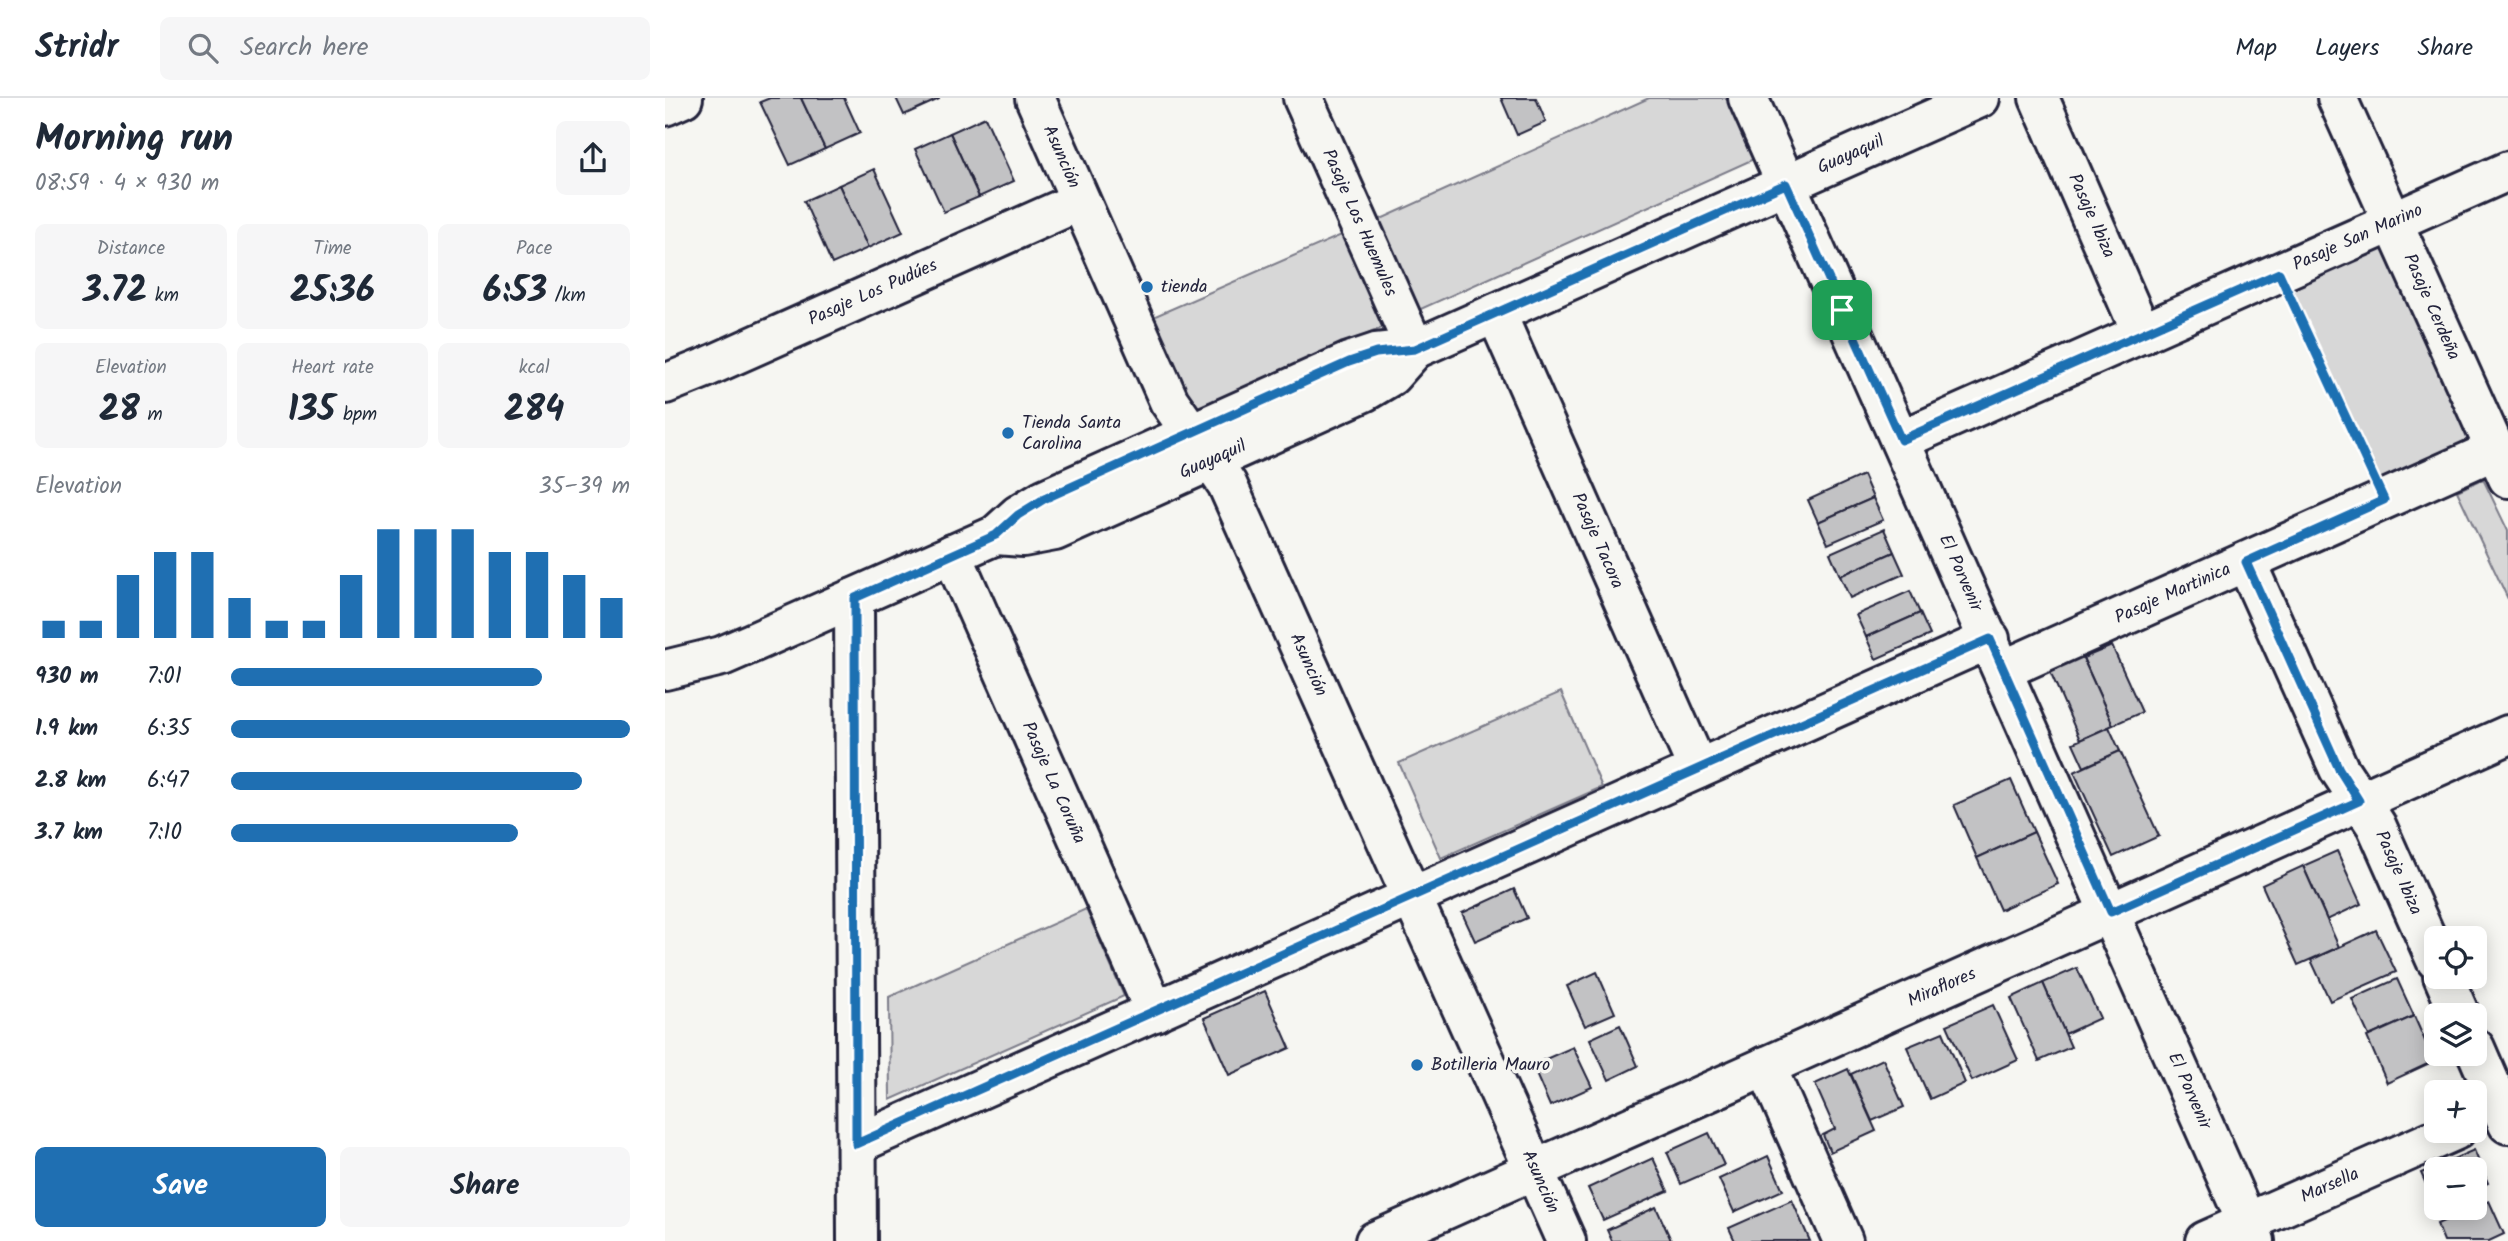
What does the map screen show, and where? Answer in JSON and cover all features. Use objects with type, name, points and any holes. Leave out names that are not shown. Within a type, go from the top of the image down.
[{"type":"street","points":[[665,106],[683,98]]},
{"type":"street","name":"Asunción","points":[[1035,98],[1169,401],[1227,484],[1566,1241]]},
{"type":"street","name":"Pasaje Los Huemules","points":[[1303,98],[1415,349]]},
{"type":"street","name":"El Porvenir","points":[[1748,98],[2251,1232]]},
{"type":"street","name":"Guayaquil","points":[[665,670],[722,656],[996,535],[1023,537],[1055,531],[1362,357],[1415,349],[1980,98]]},
{"type":"street","name":"Pasaje Ibiza","points":[[2039,98],[2142,334]]},
{"type":"street","name":"Pasaje Cerdeña","points":[[2337,98],[2502,464]]},
{"type":"street","name":"Pasaje San Marino","points":[[1901,440],[2508,172]]},
{"type":"street","name":"Pasaje Los Pudúes","points":[[665,384],[1080,201]]},
{"type":"street","name":"Pasaje Tacora","points":[[1496,313],[1698,769]]},
{"type":"street","name":"Pasaje Martinica","points":[[856,1144],[1698,769],[2246,562],[2384,500],[2502,464]]},
{"type":"street","name":"Pasaje La Coruña","points":[[952,554],[1155,1012]]},
{"type":"street","name":"Pasaje Ibiza","points":[[2246,562],[2339,769],[2377,825],[2424,933]]},
{"type":"street","points":[[855,598],[857,1241]]},
{"type":"street","name":"Miraflores","points":[[1375,1241],[2508,735]]},
{"type":"street","points":[[1766,1066],[1843,1241]]},
{"type":"street","points":[[2480,1066],[2495,1119]]},
{"type":"street","name":"Marsella","points":[[2205,1241],[2251,1232],[2430,1143]]},
{"type":"path","points":[[2279,273],[2384,500]]},
{"type":"shaded area","points":[[1649,98],[1729,98],[1756,158],[1412,313],[1372,223]]},
{"type":"shaded area","points":[[1346,233],[1386,326],[1187,413],[1146,320]]},
{"type":"shaded area","points":[[2379,238],[2471,445],[2379,486],[2287,279]]},
{"type":"shaded area","points":[[2483,479],[2508,531],[2508,599],[2457,491]]},
{"type":"shaded area","points":[[1561,692],[1602,787],[1441,858],[1399,763]]},
{"type":"shaded area","points":[[1086,909],[1124,996],[890,1100],[889,997]]},
{"type":"building","points":[[770,98],[801,98],[825,149],[790,165],[760,102]]},
{"type":"building","points":[[801,98],[844,98],[860,133],[825,149]]},
{"type":"building","points":[[896,98],[939,98],[939,99],[904,115]]},
{"type":"building","points":[[1501,98],[1536,98],[1546,122],[1517,135]]},
{"type":"building","points":[[985,117],[1014,181],[979,197],[950,133]]},
{"type":"building","points":[[950,133],[979,197],[944,212],[915,149]]},
{"type":"building","points":[[874,169],[903,232],[868,248],[839,185]]},
{"type":"building","points":[[839,185],[868,248],[832,264],[804,201]]},
{"type":"building","points":[[1863,475],[1873,498],[1818,522],[1808,500]]},
{"type":"building","points":[[1873,498],[1883,520],[1828,544],[1818,522]]},
{"type":"building","points":[[1884,529],[1894,552],[1840,576],[1830,553]]},
{"type":"building","points":[[1894,552],[1904,574],[1850,598],[1840,576]]},
{"type":"building","points":[[1910,591],[1920,613],[1866,637],[1856,615]]},
{"type":"building","points":[[1920,613],[1930,635],[1876,659],[1866,637]]},
{"type":"building","points":[[2112,646],[2142,712],[2113,725],[2083,658]]},
{"type":"building","points":[[2082,656],[2113,725],[2080,740],[2050,671]]},
{"type":"building","points":[[2109,727],[2120,751],[2084,767],[2073,743]]},
{"type":"building","points":[[2120,751],[2159,836],[2113,857],[2074,772]]},
{"type":"building","points":[[2011,780],[2034,832],[1977,858],[1954,805]]},
{"type":"building","points":[[2034,832],[2058,884],[2000,910],[1977,858]]},
{"type":"building","points":[[2337,851],[2361,904],[2327,920],[2303,866]]},
{"type":"building","points":[[2303,866],[2339,947],[2298,965],[2262,885]]},
{"type":"building","points":[[1514,889],[1527,918],[1475,941],[1462,913]]},
{"type":"building","points":[[2376,930],[2396,972],[2330,1001],[2311,960]]},
{"type":"building","points":[[2077,968],[2100,1018],[2065,1034],[2043,983]]},
{"type":"building","points":[[1597,972],[1615,1013],[1585,1026],[1567,986]]},
{"type":"building","points":[[2397,979],[2414,1016],[2369,1036],[2352,999]]},
{"type":"building","points":[[2043,983],[2071,1047],[2039,1061],[2011,998]]},
{"type":"building","points":[[1265,991],[1290,1048],[1229,1075],[1204,1018]]},
{"type":"building","points":[[1993,1005],[2018,1060],[1972,1081],[1947,1025]]},
{"type":"building","points":[[2414,1016],[2424,1038],[2424,1066],[2387,1083],[2367,1037]]},
{"type":"building","points":[[1620,1025],[1638,1066],[1609,1080],[1590,1039]]},
{"type":"building","points":[[1943,1032],[1965,1083],[1930,1099],[1907,1047]]},
{"type":"building","points":[[1573,1047],[1592,1087],[1550,1106],[1532,1065]]},
{"type":"building","points":[[1883,1059],[1904,1107],[1872,1121],[1851,1074]]},
{"type":"building","points":[[1848,1069],[1876,1131],[1830,1152],[1823,1135],[1835,1129],[1815,1084]]},
{"type":"building","points":[[1709,1133],[1724,1165],[1681,1184],[1667,1152]]},
{"type":"building","points":[[2474,1150],[2477,1157],[2458,1157]]},
{"type":"building","points":[[1768,1156],[1783,1190],[1734,1212],[1719,1179]]},
{"type":"building","points":[[1653,1158],[1668,1191],[1603,1220],[1588,1188]]},
{"type":"building","points":[[1792,1200],[1810,1241],[1735,1241],[1729,1228]]},
{"type":"building","points":[[2489,1201],[2504,1234],[2489,1241],[2444,1241],[2437,1224],[2446,1220],[2487,1220]]},
{"type":"building","points":[[1656,1207],[1671,1240],[1612,1241],[1607,1230]]},
{"type":"place","name":"tienda","points":[[1147,287]]},
{"type":"place","name":"Tienda Santa Carolina","points":[[1008,433]]},
{"type":"place","name":"Botilleria Mauro","points":[[1417,1065]]},
{"type":"route","points":[[1786,184],[1842,310],[1901,440],[2279,273],[2384,500],[2246,562],[2339,769],[2359,801],[2111,912],[1990,639],[856,1144],[855,598],[996,535],[1030,506],[1044,499],[1349,362],[1376,353],[1415,349],[1786,184]]}]
